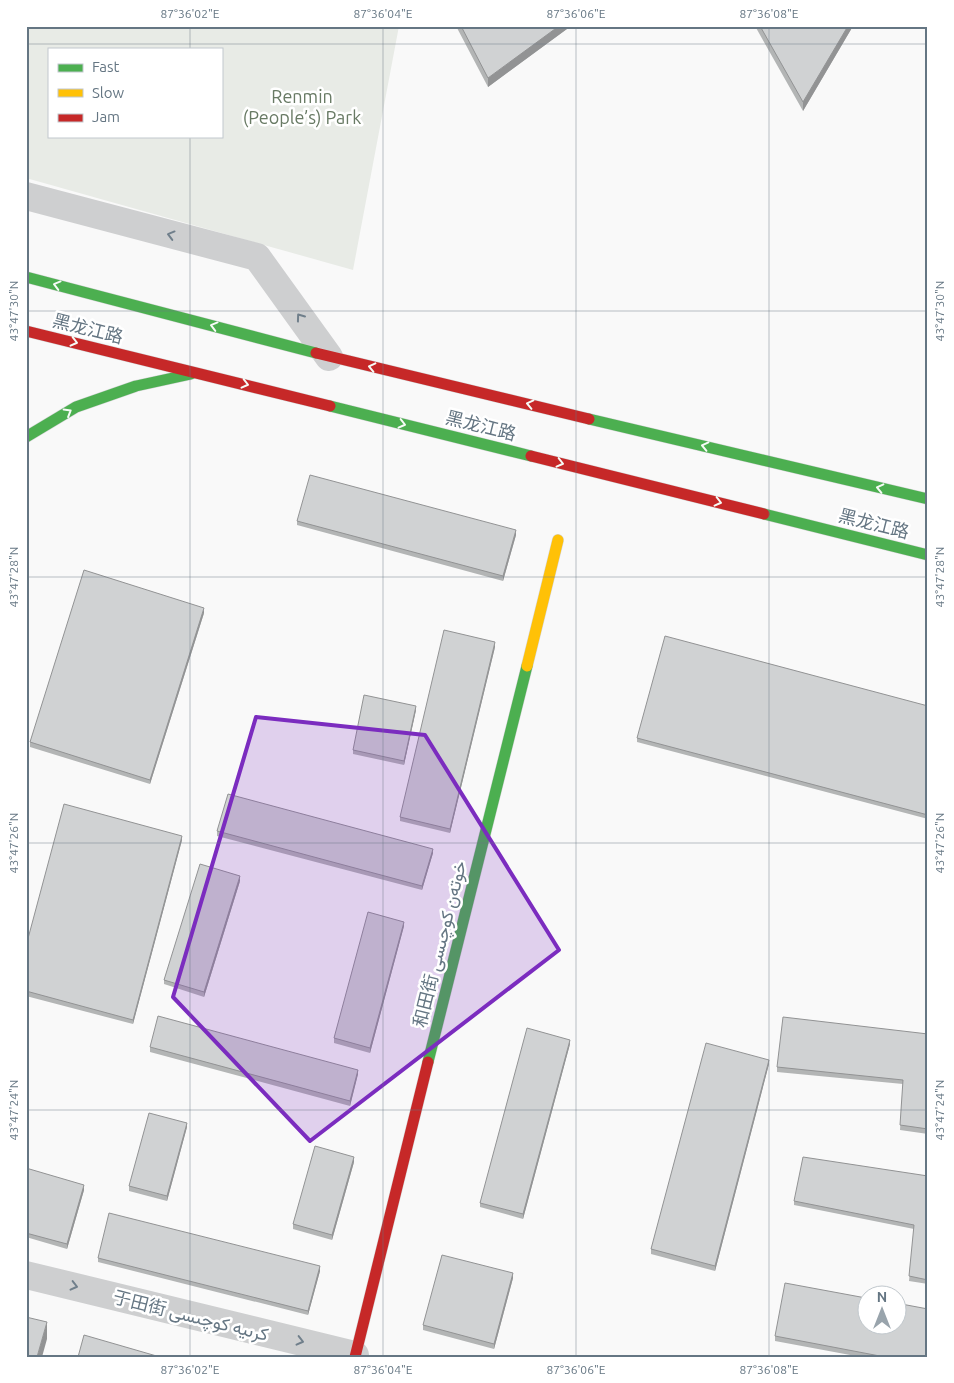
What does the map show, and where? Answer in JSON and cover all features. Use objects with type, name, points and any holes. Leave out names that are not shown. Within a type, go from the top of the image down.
[{"type":"main road","name":"黑龙江路","points":[[26,277],[329,356],[928,499]]},
{"type":"main road","name":"黑龙江路","points":[[26,331],[928,555]]},
{"type":"main road","points":[[26,437],[76,407],[136,386],[197,372]]},
{"type":"main road","name":"和田街 خوتەن كوچىسى","points":[[355,1356],[558,540]]},
{"type":"street","points":[[26,196],[257,257],[329,356]]},
{"type":"street","name":"于田街 كرىيە كوچىسى","points":[[26,1275],[355,1356]]},
{"type":"highlighted area","points":[[256,717],[425,735],[559,950],[310,1141],[173,997]]},
{"type":"green space","name":"Renmin (People’s) Park","points":[[26,26],[399,26],[353,270],[26,178]]},
{"type":"building","points":[[461,26],[559,26],[488,78]]},
{"type":"building","points":[[760,26],[848,26],[803,102]]},
{"type":"building","points":[[310,475],[516,530],[503,576],[297,521]]},
{"type":"building","points":[[84,570],[204,608],[150,780],[30,742]]},
{"type":"building","points":[[444,630],[495,642],[450,829],[400,817]]},
{"type":"building","points":[[665,636],[928,706],[928,815],[637,738]]},
{"type":"building","points":[[364,695],[416,706],[404,761],[353,750]]},
{"type":"building","points":[[228,794],[433,849],[422,886],[217,831]]},
{"type":"building","points":[[64,804],[182,836],[133,1020],[26,991],[26,946]]},
{"type":"building","points":[[200,864],[240,876],[204,992],[164,980]]},
{"type":"building","points":[[368,912],[404,922],[370,1048],[334,1038]]},
{"type":"building","points":[[158,1016],[358,1070],[350,1101],[150,1047]]},
{"type":"building","points":[[783,1017],[928,1034],[928,1129],[900,1125],[903,1080],[777,1067]]},
{"type":"building","points":[[527,1028],[570,1040],[523,1214],[480,1203]]},
{"type":"building","points":[[706,1043],[769,1060],[715,1266],[651,1249]]},
{"type":"building","points":[[149,1113],[187,1123],[167,1196],[129,1186]]},
{"type":"building","points":[[315,1146],[354,1157],[332,1235],[293,1224]]},
{"type":"building","points":[[803,1157],[928,1176],[928,1280],[909,1276],[914,1225],[794,1201]]},
{"type":"building","points":[[26,1168],[84,1185],[67,1244],[26,1233]]},
{"type":"building","points":[[109,1213],[320,1266],[308,1311],[98,1258]]},
{"type":"building","points":[[442,1255],[513,1273],[494,1344],[423,1325]]},
{"type":"building","points":[[785,1283],[856,1296],[856,1336],[906,1336],[906,1305],[928,1309],[928,1357],[885,1357],[775,1336]]},
{"type":"building","points":[[26,1317],[47,1322],[37,1357],[26,1357]]},
{"type":"building","points":[[84,1335],[160,1357],[78,1357]]},
{"type":"traffic: fast","points":[[26,277],[316,353]]},
{"type":"traffic: fast","points":[[26,437],[76,407],[136,386],[191,374]]},
{"type":"traffic: fast","points":[[330,406],[531,456]]},
{"type":"traffic: fast","points":[[589,419],[928,499]]},
{"type":"traffic: fast","points":[[764,514],[928,555]]},
{"type":"traffic: fast","points":[[428,1062],[527,666]]},
{"type":"traffic: slow","points":[[527,666],[558,540]]},
{"type":"traffic: jam","points":[[26,331],[330,406]]},
{"type":"traffic: jam","points":[[316,353],[589,419]]},
{"type":"traffic: jam","points":[[531,456],[764,514]]},
{"type":"traffic: jam","points":[[355,1357],[428,1062]]}]
